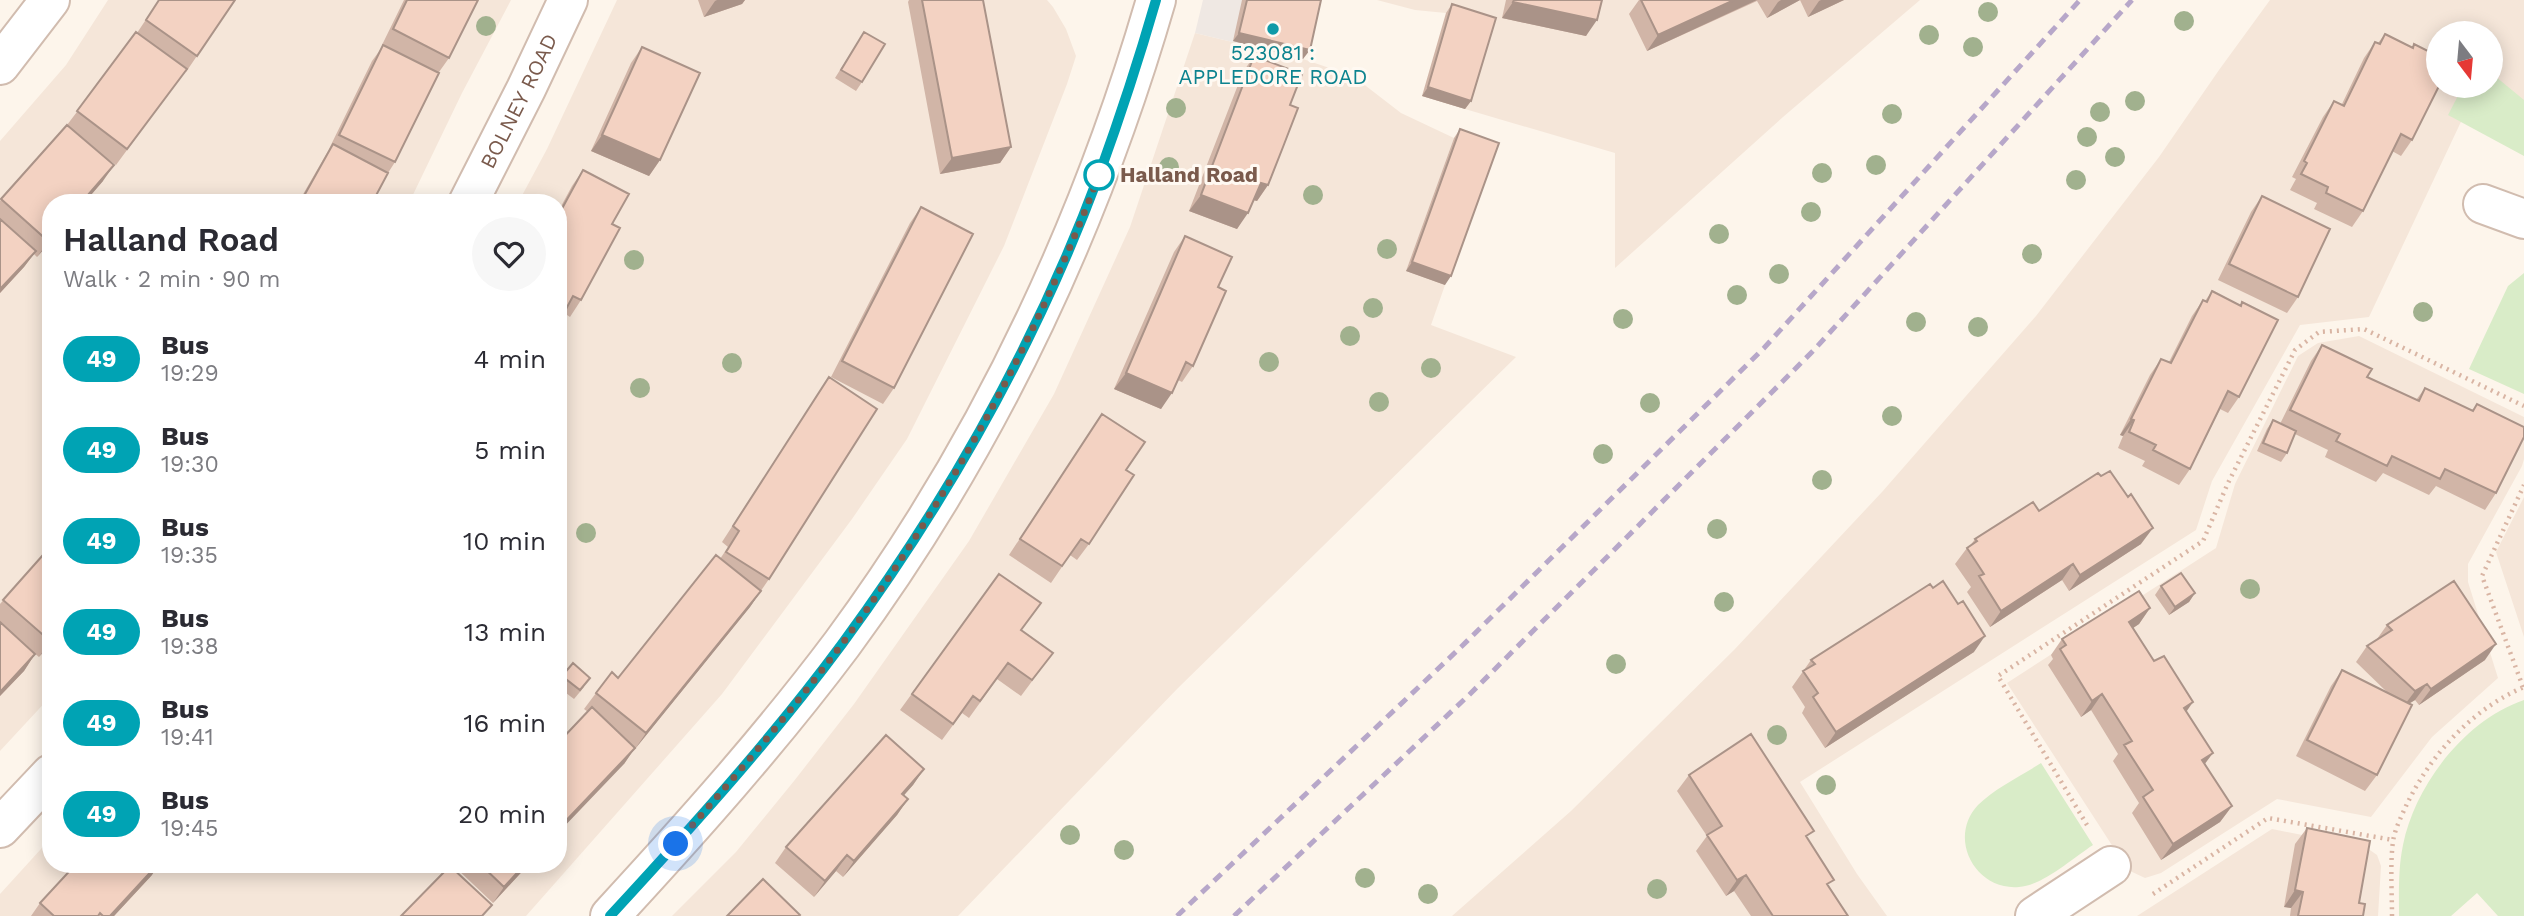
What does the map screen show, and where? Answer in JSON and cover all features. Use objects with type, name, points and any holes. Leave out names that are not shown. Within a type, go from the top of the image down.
[{"type":"street","points":[[0,65],[50,0]]},
{"type":"street","name":"BOLNEY ROAD","points":[[472,194],[568,0]]},
{"type":"street","points":[[610,916],[756,753],[842,644],[918,533],[1012,370],[1067,254],[1129,89],[1156,0]]},
{"type":"street","points":[[2483,204],[2524,219]]},
{"type":"street","points":[[0,828],[42,784]]},
{"type":"street","points":[[2035,916],[2111,866]]},
{"type":"path","points":[[2393,840],[2268,818],[2141,902],[2132,885],[2122,881],[2111,866],[1998,676],[2203,541],[2228,483],[2295,350],[2319,332],[2364,329],[2524,406]]},
{"type":"path","points":[[2392,916],[2393,840],[2414,789],[2443,748],[2480,714],[2523,687],[2482,576],[2524,485]]},
{"type":"shaded area","points":[[108,0],[511,0],[413,194],[42,194],[42,706],[0,751],[0,141],[66,65]]},
{"type":"shaded area","points":[[617,0],[1047,0],[1066,29],[1076,56],[1004,246],[907,439],[852,519],[722,694],[567,870],[567,194],[523,194]]},
{"type":"shaded area","name":"523081 : APPLEDORE ROAD","points":[[1203,0],[1279,0],[1315,9],[1303,59],[1195,33]]},
{"type":"shaded area","points":[[1377,0],[1920,0],[1783,117],[1615,268],[1615,153],[1465,109],[1490,26],[1446,13],[1415,10]]},
{"type":"shaded area","points":[[2270,0],[2524,0],[2524,104],[2500,98],[2503,98],[2503,21],[2426,21],[2426,98],[2472,98],[2369,317],[2300,325],[2212,481],[2196,530],[1800,782],[1857,874],[1887,916],[1452,916],[1571,811],[1734,650],[1882,492],[2036,316],[2159,157]]},
{"type":"shaded area","points":[[1195,33],[1303,59],[1353,76],[1401,113],[1454,138],[1406,271],[1445,285],[1431,325],[1516,357],[1178,688],[958,916],[672,916],[736,852],[794,781],[854,704],[969,541],[1054,394],[1130,227]]},
{"type":"shaded area","points":[[2359,336],[2524,417],[2522,466],[2468,564],[2468,582],[2498,678],[2432,737],[2371,817],[2277,799],[2161,873],[2145,878],[2128,870],[2007,683],[2216,548],[2235,484],[2298,356],[2318,343]]},
{"type":"shaded area","points":[[2524,497],[2524,637],[2496,552]]},
{"type":"shaded area","points":[[2272,829],[2367,848],[2377,855],[2381,866],[2378,916],[2137,916]]},
{"type":"shaded area","points":[[42,848],[42,873],[564,873],[526,916],[0,916],[0,894]]},
{"type":"green space","points":[[2503,83],[2524,100],[2524,156],[2448,115],[2457,98],[2503,98]]},
{"type":"green space","points":[[2524,273],[2524,394],[2469,369],[2508,286]]},
{"type":"green space","points":[[2524,700],[2524,916],[2498,916],[2477,893],[2451,916],[2399,916],[2403,845],[2409,822],[2431,778],[2463,739],[2482,723]]},
{"type":"green space","points":[[2041,763],[2093,845],[2037,882],[2019,887],[2003,886],[1990,881],[1970,860],[1965,832],[1969,818],[1978,805],[1992,793]]},
{"type":"building","points":[[159,0],[235,0],[197,56],[146,20]]},
{"type":"building","points":[[407,0],[478,0],[449,58],[393,29]]},
{"type":"building","points":[[922,0],[983,0],[1011,147],[952,158]]},
{"type":"building","name":"523081 : APPLEDORE ROAD","points":[[1247,0],[1321,0],[1310,50],[1239,33]]},
{"type":"building","points":[[1602,0],[1597,20],[1513,2]]},
{"type":"building","points":[[1641,0],[1734,0],[1658,35]]},
{"type":"building","points":[[1452,4],[1496,18],[1471,101],[1428,87]]},
{"type":"building","points":[[136,32],[187,69],[127,149],[77,111]]},
{"type":"building","points":[[864,32],[885,44],[862,82],[841,70]]},
{"type":"building","points":[[2385,34],[2413,48],[2414,44],[2426,50],[2426,98],[2433,98],[2412,140],[2401,134],[2363,211],[2326,193],[2328,187],[2301,174],[2307,163],[2304,161],[2334,101],[2344,106],[2375,42],[2380,44]]},
{"type":"building","points":[[383,45],[439,73],[395,162],[339,135]]},
{"type":"building","points":[[642,47],[700,73],[660,160],[602,135]]},
{"type":"building","points":[[1254,56],[1302,74],[1290,105],[1298,108],[1283,147],[1268,185],[1261,183],[1248,213],[1201,195]]},
{"type":"building","points":[[67,125],[114,165],[89,194],[42,194],[42,236],[1,199]]},
{"type":"building","points":[[1460,129],[1499,143],[1451,276],[1412,262]]},
{"type":"building","points":[[333,144],[388,173],[377,194],[305,194]]},
{"type":"building","points":[[583,170],[629,194],[612,224],[620,228],[581,300],[573,296],[567,307],[567,199]]},
{"type":"building","points":[[2262,196],[2330,229],[2298,297],[2229,264]]},
{"type":"building","points":[[921,207],[973,234],[894,388],[842,361]]},
{"type":"building","points":[[0,219],[36,251],[0,289]]},
{"type":"building","points":[[1185,236],[1232,257],[1218,287],[1226,291],[1193,366],[1186,362],[1172,393],[1126,373]]},
{"type":"building","points":[[2212,291],[2278,320],[2239,397],[2228,391],[2190,469],[2153,450],[2156,445],[2129,432],[2134,420],[2131,419],[2161,359],[2171,363],[2203,300],[2207,302]]},
{"type":"building","points":[[2322,345],[2372,369],[2367,377],[2419,401],[2425,388],[2473,411],[2477,404],[2524,427],[2524,437],[2496,493],[2445,469],[2440,479],[2392,456],[2387,466],[2336,441],[2340,434],[2290,410]]},
{"type":"building","points":[[829,377],[877,409],[769,579],[726,552],[739,531],[733,526]]},
{"type":"building","points":[[1102,414],[1145,442],[1126,470],[1134,475],[1089,544],[1081,539],[1062,566],[1020,539]]},
{"type":"building","points":[[2273,420],[2296,431],[2287,453],[2263,443]]},
{"type":"building","points":[[2110,471],[2128,497],[2131,494],[2153,528],[2080,575],[2073,564],[2001,611],[1979,576],[1984,574],[1967,548],[1977,541],[1975,539],[2033,502],[2039,511],[2098,473],[2101,476]]},
{"type":"building","points":[[716,555],[761,591],[646,733],[596,693],[612,672],[618,678]]},
{"type":"building","points":[[42,556],[42,634],[3,600]]},
{"type":"building","points":[[2181,573],[2195,593],[2175,607],[2161,586]]},
{"type":"building","points":[[999,574],[1041,603],[1021,630],[1053,653],[1032,680],[1008,663],[980,701],[973,696],[953,724],[912,694]]},
{"type":"building","points":[[1943,581],[1958,604],[1963,601],[1985,636],[1836,732],[1813,697],[1818,693],[1803,671],[1815,664],[1811,660],[1930,584],[1933,588]]},
{"type":"building","points":[[2454,581],[2496,644],[2431,689],[2427,684],[2415,691],[2367,646],[2392,630],[2387,625]]},
{"type":"building","points":[[2139,591],[2150,608],[2129,622],[2154,661],[2164,656],[2193,702],[2184,708],[2213,753],[2202,760],[2232,806],[2173,844],[2143,797],[2153,790],[2124,745],[2132,741],[2102,694],[2092,701],[2060,649],[2066,645],[2062,639]]},
{"type":"building","points":[[0,622],[35,654],[0,692]]},
{"type":"building","points":[[573,663],[590,678],[580,690],[567,680],[567,670]]},
{"type":"building","points":[[2342,670],[2412,705],[2377,775],[2307,740]]},
{"type":"building","points":[[592,707],[635,748],[567,820],[567,733]]},
{"type":"building","points":[[1751,734],[1814,831],[1806,836],[1834,880],[1827,884],[1848,916],[1773,916],[1746,875],[1737,880],[1707,835],[1722,826],[1689,775]]},
{"type":"building","points":[[886,735],[924,769],[902,794],[908,799],[854,861],[847,855],[825,881],[786,847]]},
{"type":"building","points":[[2307,828],[2370,841],[2359,903],[2365,904],[2363,916],[2298,916],[2303,892],[2295,890]]},
{"type":"building","points":[[68,873],[150,873],[110,916],[100,913],[98,916],[54,916],[40,903]]},
{"type":"building","points":[[443,873],[458,873],[492,905],[482,916],[401,916]]},
{"type":"building","points":[[489,873],[517,873],[504,887]]},
{"type":"building","points":[[763,879],[800,915],[727,916]]},
{"type":"railway","points":[[1177,916],[1461,647],[1764,348],[2080,0]]},
{"type":"railway","points":[[1234,916],[1469,695],[1813,351],[2132,0]]},
{"type":"bus line","name":"49","points":[[610,916],[756,753],[842,644],[918,533],[1012,370],[1067,254],[1134,77],[1156,0]]},
{"type":"place","name":"523081 : APPLEDORE ROAD","points":[[1273,29]]},
{"type":"place","name":"Halland Road","points":[[1099,175]]},
{"type":"route","points":[[676,844],[756,753],[842,644],[918,533],[1012,370],[1067,254],[1099,175]]}]
